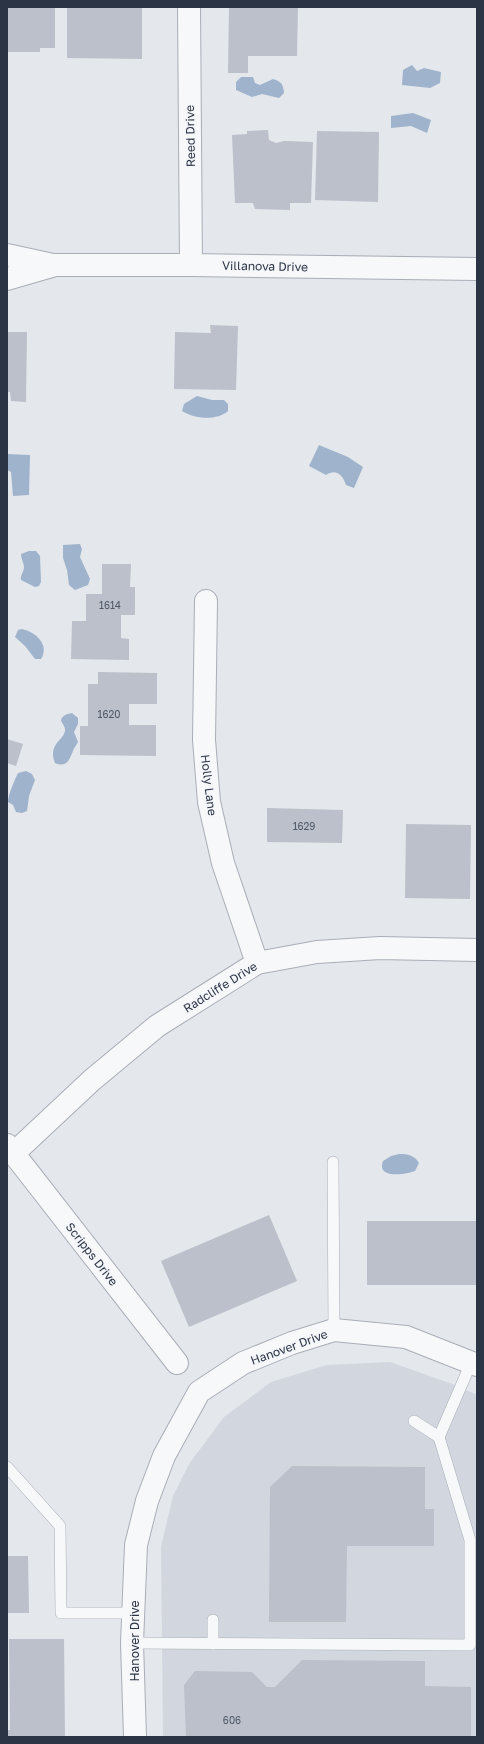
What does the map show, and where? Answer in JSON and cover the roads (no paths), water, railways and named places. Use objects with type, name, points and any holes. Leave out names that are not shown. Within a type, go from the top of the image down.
[{"type":"street","name":"Reed Drive","points":[[189,7],[192,265]]},
{"type":"street","name":"Villanova Drive","points":[[7,255],[53,265],[192,265],[477,269]]},
{"type":"street","name":"Villanova Drive","points":[[7,279],[53,265]]},
{"type":"street","name":"Holly Lane","points":[[206,601],[204,740],[209,802],[223,863],[257,963]]},
{"type":"street","name":"Radcliffe Drive","points":[[11,1149],[157,1026],[257,963],[317,952],[380,948],[477,950]]},
{"type":"street","name":"Scripps Drive","points":[[11,1149],[176,1363]]},
{"type":"street","name":"Hanover Drive","points":[[135,1737],[132,1643],[136,1545],[147,1501],[164,1456],[199,1392],[243,1363],[292,1343],[334,1330],[406,1337],[474,1364]]},
{"type":"lane","points":[[333,1162],[334,1330]]},
{"type":"lane","points":[[439,1437],[474,1364]]},
{"type":"lane","points":[[132,1643],[470,1645],[470,1540],[439,1437],[414,1421]]},
{"type":"lane","points":[[7,1467],[60,1526],[60,1613],[133,1613]]},
{"type":"lane","points":[[213,1620],[213,1644]]},
{"type":"water","points":[[412,65],[417,71],[424,68],[441,72],[440,83],[430,88],[402,85],[403,70]]},
{"type":"water","points":[[241,77],[253,77],[255,83],[260,85],[273,79],[276,80],[282,84],[284,93],[279,98],[262,94],[252,97],[236,90],[236,82]]},
{"type":"water","points":[[413,113],[431,120],[427,133],[411,126],[391,128],[391,116]]},
{"type":"water","points":[[197,396],[212,400],[224,400],[228,404],[228,411],[212,418],[205,418],[193,416],[182,411],[184,404]]},
{"type":"water","points":[[319,445],[348,457],[363,467],[354,488],[346,485],[343,478],[336,472],[326,475],[309,466]]},
{"type":"water","points":[[7,454],[30,455],[29,495],[13,496],[11,472],[7,470]]},
{"type":"water","points":[[80,544],[82,549],[80,557],[90,579],[88,585],[75,590],[69,585],[67,570],[63,558],[63,545]]},
{"type":"water","points":[[29,551],[36,551],[40,556],[41,582],[39,586],[35,587],[21,580],[24,564],[21,554]]},
{"type":"water","points":[[22,629],[37,636],[43,644],[44,649],[41,659],[35,659],[25,646],[15,637],[18,630]]},
{"type":"water","points":[[72,713],[78,718],[78,724],[74,732],[78,742],[65,764],[55,763],[53,751],[65,733],[65,728],[61,720],[65,715]]},
{"type":"water","points":[[26,771],[32,774],[35,780],[29,796],[27,811],[22,813],[16,812],[13,805],[8,802],[9,795],[18,773]]},
{"type":"water","points":[[405,1154],[417,1160],[419,1163],[415,1171],[393,1174],[384,1171],[382,1167],[383,1161],[391,1156]]}]
